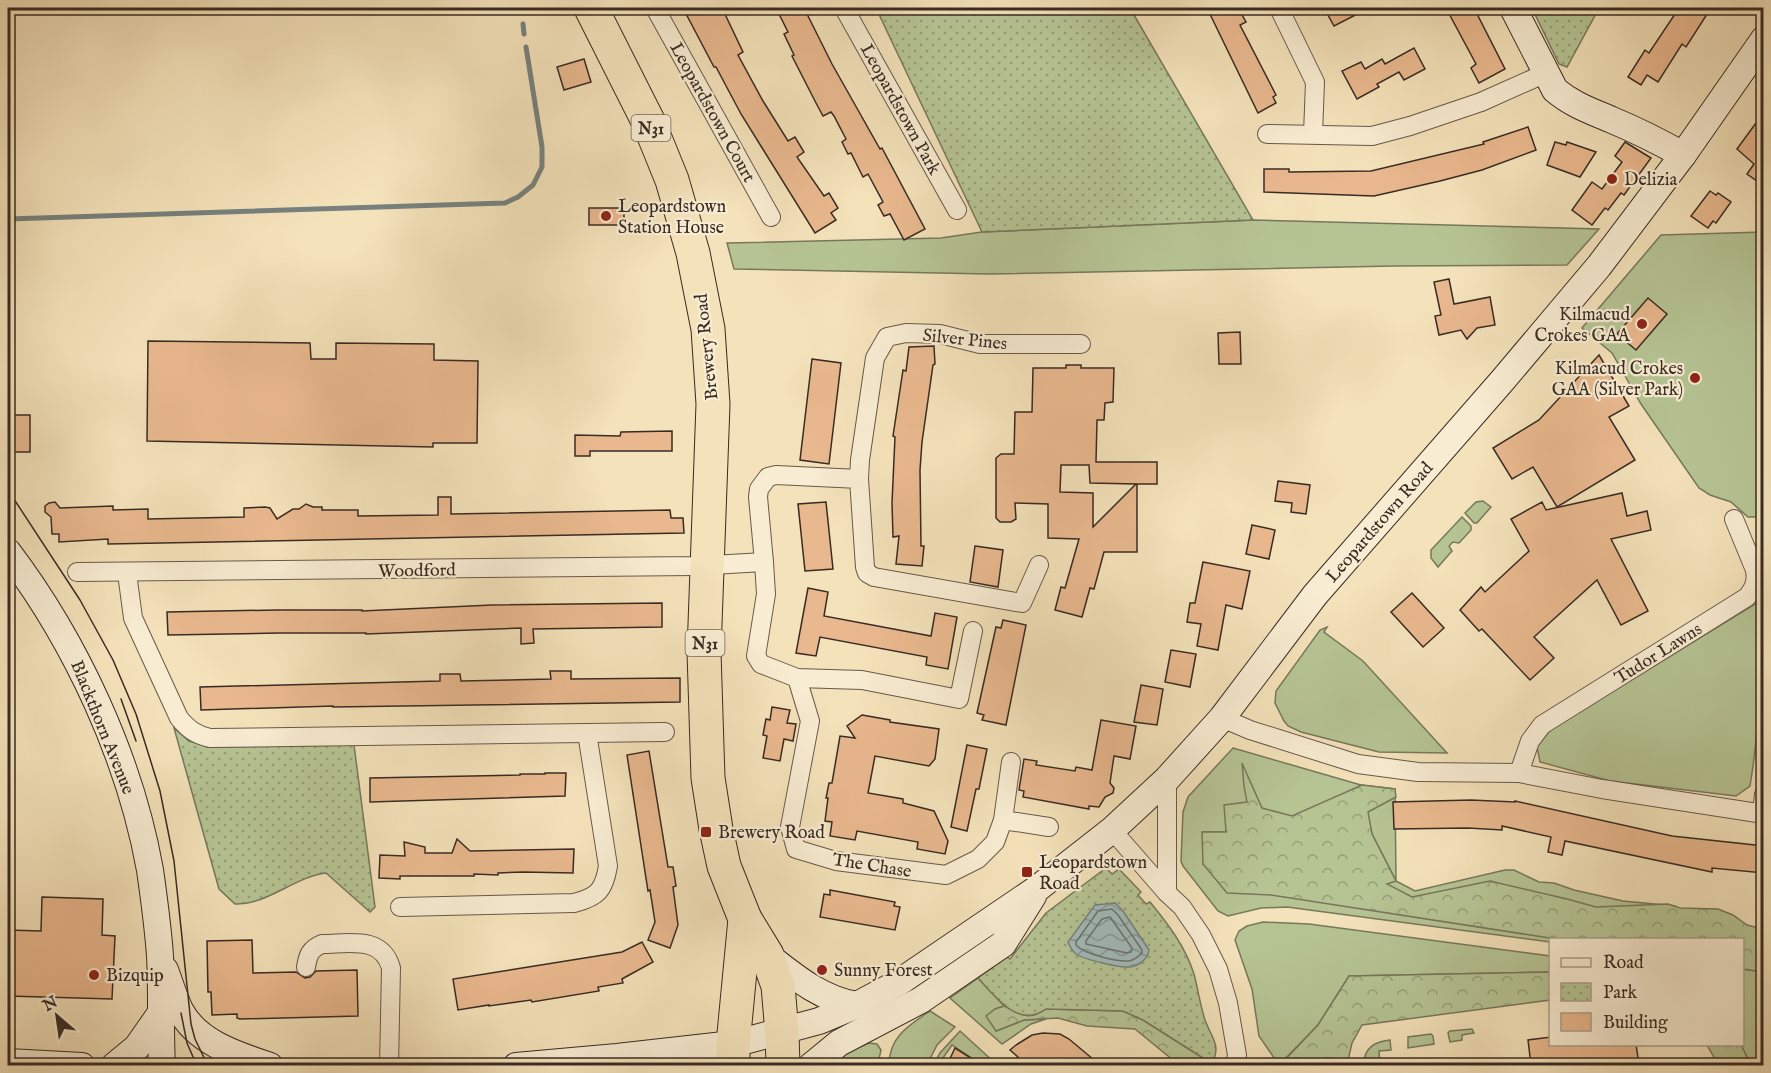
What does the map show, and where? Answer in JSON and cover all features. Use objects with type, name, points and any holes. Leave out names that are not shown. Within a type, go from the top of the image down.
[{"type":"highway","name":"Brewery Road","points":[[591,8],[648,121],[672,180],[693,253],[708,329],[713,404],[704,652],[708,778],[724,866],[745,919],[767,955],[778,986],[782,1033]]},
{"type":"highway","name":"Brewery Road","points":[[733,1055],[744,952],[745,919]]},
{"type":"highway","name":"N31","points":[[782,1033],[783,1065]]},
{"type":"main road","points":[[1513,8],[1555,90],[1566,100],[1656,140],[1683,155]]},
{"type":"main road","name":"Leopardstown Road","points":[[516,1065],[733,1055],[782,1033],[819,1022],[897,983],[1038,888],[1112,830],[1167,779],[1222,717],[1315,595],[1554,320],[1615,245],[1683,155],[1764,39]]},
{"type":"main road","name":"Blackthorn Avenue","points":[[8,552],[47,608],[70,648],[117,754],[136,811],[150,870],[160,956],[162,1065]]},
{"type":"main road","points":[[811,1065],[839,1043],[921,1000],[1003,944],[1038,888]]},
{"type":"main road","points":[[767,955],[806,985],[832,999],[857,1005]]},
{"type":"main road","name":"Blackthorn Avenue","points":[[160,956],[181,1010],[191,1024],[225,1051],[270,1065]]},
{"type":"main road","points":[[114,1065],[137,1047],[160,1014]]},
{"type":"main road","points":[[8,1062],[82,1065]]},
{"type":"street","name":"Leopardstown Court","points":[[655,8],[771,217]]},
{"type":"street","name":"Leopardstown Park","points":[[844,8],[957,210]]},
{"type":"street","points":[[1279,8],[1315,82],[1313,134]]},
{"type":"street","points":[[1267,134],[1372,136],[1481,102],[1546,74]]},
{"type":"street","name":"Silver Pines","points":[[1039,565],[1022,603],[874,577],[867,573],[859,479],[875,358],[887,337],[906,333],[940,334],[980,344],[1081,344]]},
{"type":"street","points":[[859,479],[776,475],[768,477],[759,489],[766,594],[756,656],[761,664],[797,678],[862,680],[959,699],[973,631]]},
{"type":"street","name":"Tudor Lawns","points":[[1519,773],[1530,741],[1542,725],[1747,597],[1755,587],[1757,578],[1734,519]]},
{"type":"street","points":[[707,566],[764,562]]},
{"type":"street","name":"Woodford","points":[[77,572],[707,566]]},
{"type":"street","points":[[127,573],[133,618],[179,718],[187,728],[198,735],[210,738],[665,732]]},
{"type":"street","name":"The Chase","points":[[797,678],[810,721],[790,826],[796,849],[836,861],[946,875],[978,860],[995,842],[1003,820],[1011,762]]},
{"type":"street","points":[[1222,717],[1250,730],[1358,764],[1418,772],[1519,773],[1602,789],[1763,814],[1764,794]]},
{"type":"street","points":[[400,907],[574,903],[593,897],[601,890],[606,882],[609,866],[587,733]]},
{"type":"street","points":[[1167,779],[1167,893]]},
{"type":"street","points":[[1003,820],[1049,827]]},
{"type":"street","points":[[1112,830],[1182,907],[1201,935],[1218,969],[1238,1055],[1235,1065]]},
{"type":"street","points":[[306,967],[308,955],[321,945],[369,944],[388,957],[391,968],[389,1065]]},
{"type":"green space","points":[[876,8],[1130,8],[1253,220],[982,232]]},
{"type":"green space","points":[[1532,8],[1599,8],[1567,67],[1559,64]]},
{"type":"green space","points":[[1253,220],[1599,229],[1567,265],[989,274],[734,269],[727,243],[941,238],[982,232]]},
{"type":"green space","name":"Kilmacud Crokes GAA (Silver Park)","points":[[1763,232],[1763,517],[1748,517],[1731,502],[1710,495],[1699,488],[1641,404],[1612,353],[1582,328],[1661,235]]},
{"type":"green space","points":[[1483,501],[1491,507],[1477,523],[1474,523],[1465,513],[1476,502]]},
{"type":"green space","points":[[1462,517],[1471,526],[1471,530],[1459,543],[1453,542],[1449,546],[1452,551],[1438,567],[1431,558],[1431,550]]},
{"type":"green space","points":[[1762,598],[1761,693],[1750,786],[1736,796],[1610,781],[1540,762],[1537,747],[1551,729]]},
{"type":"green space","points":[[1327,627],[1324,632],[1363,661],[1447,753],[1379,752],[1301,732],[1288,726],[1275,703],[1276,691],[1320,630]]},
{"type":"green space","points":[[174,728],[189,741],[210,747],[354,745],[375,907],[370,912],[326,873],[303,880],[258,900],[235,904],[219,889]]},
{"type":"green space","points":[[1233,748],[1361,785],[1303,823],[1226,832],[1203,832],[1203,864],[1396,881],[1415,891],[1505,870],[1514,870],[1539,882],[1554,883],[1623,901],[1675,906],[1668,938],[1549,938],[1549,942],[1287,907],[1261,908],[1228,916],[1218,911],[1183,866],[1181,861],[1183,812],[1188,797]]},
{"type":"green space","points":[[1242,763],[1262,808],[1292,816],[1362,785],[1395,789],[1396,797],[1368,812],[1372,834],[1396,881],[1387,884],[1412,897],[1490,881],[1596,907],[1668,904],[1680,908],[1718,909],[1733,915],[1747,925],[1763,929],[1763,972],[1744,969],[1744,938],[1550,938],[1271,895],[1227,893],[1203,864],[1202,832],[1226,832],[1224,805],[1247,802]]},
{"type":"green space","points":[[1361,785],[1395,789],[1396,881],[1372,834]]},
{"type":"green space","points":[[1106,868],[1112,874],[1119,869],[1141,892],[1138,895],[1146,904],[1150,902],[1181,945],[1194,974],[1203,1014],[1216,1046],[1211,1063],[1143,1020],[1123,1011],[1046,1009],[1036,1014],[1017,1013],[1000,1001],[978,978],[1007,957],[1010,959],[1046,913]]},
{"type":"green space","points":[[1263,922],[1309,924],[1549,956],[1549,972],[1349,976],[1318,1025],[1279,1065],[1259,1036],[1252,989],[1235,940],[1239,931],[1247,926]]},
{"type":"green space","points":[[1744,969],[1763,972],[1763,1065],[1751,1065],[1742,1046],[1744,1046]]},
{"type":"green space","points":[[1549,972],[1549,1000],[1362,1025],[1352,1043],[1347,1065],[1280,1065],[1318,1025],[1349,976]]},
{"type":"green space","points":[[978,978],[1004,1006],[995,1009],[996,1031],[1024,1020],[1046,1019],[1031,1024],[1002,1044],[950,998]]},
{"type":"green space","points":[[1004,1006],[1030,1016],[1046,1009],[1123,1011],[1143,1020],[1211,1065],[1179,1065],[1135,1029],[1087,1026],[1058,1018],[1024,1020],[996,1031],[986,1016]]},
{"type":"green space","points":[[930,1011],[955,1027],[937,1045],[927,1065],[889,1065],[892,1047],[901,1033]]},
{"type":"green space","points":[[1472,1029],[1474,1033],[1462,1035],[1462,1040],[1450,1042],[1448,1033],[1450,1031]]},
{"type":"green space","points":[[960,1031],[995,1063],[982,1065],[952,1045],[938,1065],[933,1066],[940,1053]]},
{"type":"green space","points":[[1431,1034],[1434,1044],[1408,1048],[1408,1037]]},
{"type":"green space","points":[[1390,1040],[1391,1050],[1379,1051],[1380,1065],[1363,1065],[1371,1047],[1379,1042]]},
{"type":"green space","points":[[869,1043],[877,1044],[881,1050],[879,1059],[873,1065],[842,1065],[839,1063],[839,1058],[843,1054]]},
{"type":"green space","points":[[1708,1046],[1742,1046],[1751,1065],[1716,1065]]},
{"type":"water","points":[[1115,903],[1149,950],[1145,959],[1135,966],[1117,966],[1080,956],[1071,949],[1068,942],[1095,905]]},
{"type":"building","points":[[683,8],[711,8],[715,14],[723,10],[743,52],[738,55],[788,141],[795,137],[804,152],[797,157],[824,196],[829,193],[838,208],[831,213],[836,220],[815,233],[741,114]]},
{"type":"building","points":[[776,8],[804,8],[832,64],[880,149],[882,148],[925,229],[904,240],[890,214],[884,216],[878,205],[883,202],[868,174],[863,177],[851,153],[848,154],[842,142],[846,139],[834,116],[831,112],[823,116],[816,103],[792,56],[794,55],[784,34],[788,32]]},
{"type":"building","points":[[1207,8],[1238,8],[1246,22],[1240,25],[1276,95],[1273,97],[1276,103],[1258,113]]},
{"type":"building","points":[[1324,8],[1369,8],[1334,26]]},
{"type":"building","points":[[1446,8],[1474,8],[1505,69],[1479,83],[1471,68],[1476,64]]},
{"type":"building","points":[[1679,8],[1711,8],[1686,47],[1682,44],[1658,82],[1647,75],[1641,85],[1628,77],[1645,50],[1649,53]]},
{"type":"building","points":[[1414,48],[1425,69],[1404,80],[1399,72],[1377,84],[1379,87],[1357,99],[1342,71],[1361,62],[1365,69],[1382,59],[1385,64]]},
{"type":"building","points":[[584,59],[591,82],[564,90],[557,67]]},
{"type":"building","points":[[1764,112],[1764,172],[1757,181],[1747,174],[1754,164],[1737,149]]},
{"type":"building","points":[[1528,127],[1536,150],[1482,170],[1440,181],[1374,196],[1264,192],[1264,169],[1289,169],[1289,172],[1371,171],[1484,144],[1483,142]]},
{"type":"building","points":[[1555,142],[1566,145],[1567,142],[1596,152],[1580,177],[1547,165]]},
{"type":"building","points":[[1625,142],[1651,158],[1624,195],[1621,193],[1608,210],[1605,208],[1592,225],[1572,210],[1592,182],[1602,189],[1622,162],[1615,156]]},
{"type":"building","points":[[1710,191],[1716,195],[1718,193],[1731,202],[1716,223],[1713,221],[1708,228],[1691,216]]},
{"type":"building","name":"Leopardstown Station House","points":[[589,208],[624,208],[624,225],[589,225]]},
{"type":"building","points":[[1449,279],[1454,304],[1490,297],[1495,325],[1477,328],[1467,339],[1461,330],[1439,335],[1435,316],[1441,315],[1434,282]]},
{"type":"building","name":"Kilmacud Crokes GAA","points":[[1648,298],[1667,314],[1636,350],[1617,334]]},
{"type":"building","points":[[1240,332],[1241,364],[1219,364],[1218,333]]},
{"type":"building","points":[[148,341],[310,343],[311,359],[336,359],[336,343],[434,344],[434,360],[478,361],[477,443],[433,443],[433,447],[147,441]]},
{"type":"building","points":[[934,346],[935,364],[933,365],[922,442],[920,470],[921,546],[924,546],[922,566],[896,564],[899,536],[893,537],[895,437],[893,436],[903,370],[906,371],[909,347]]},
{"type":"building","points":[[1599,355],[1629,406],[1609,417],[1635,460],[1557,507],[1533,467],[1512,479],[1493,448],[1539,420]]},
{"type":"building","points":[[812,359],[841,363],[829,464],[800,460]]},
{"type":"building","points":[[1066,365],[1081,365],[1081,368],[1114,368],[1113,402],[1105,403],[1104,420],[1097,420],[1096,462],[1157,462],[1157,484],[1137,484],[1137,552],[1104,552],[1094,589],[1090,588],[1082,617],[1055,610],[1061,587],[1065,588],[1079,539],[1048,538],[1048,504],[1015,503],[1016,519],[1011,522],[1000,522],[996,518],[996,458],[1001,454],[1014,454],[1015,412],[1032,412],[1033,368],[1066,368]],"holes":[[[1061,465],[1089,465],[1090,483],[1136,484],[1093,527],[1093,493],[1060,492]]]},
{"type":"building","points":[[8,415],[30,415],[30,452],[8,452]]},
{"type":"building","points":[[672,431],[672,451],[590,451],[590,456],[575,456],[575,435],[620,436],[621,432]]},
{"type":"building","points":[[1278,481],[1310,485],[1306,514],[1291,512],[1292,503],[1275,501]]},
{"type":"building","points":[[1622,493],[1627,516],[1647,511],[1651,530],[1611,539],[1648,611],[1621,625],[1597,580],[1534,637],[1554,658],[1530,680],[1482,629],[1479,631],[1460,610],[1481,587],[1485,592],[1529,551],[1511,519],[1542,502],[1546,510]]},
{"type":"building","points":[[438,497],[451,497],[451,514],[670,510],[671,518],[683,518],[684,533],[108,544],[108,539],[59,542],[59,534],[52,534],[51,517],[45,512],[45,506],[55,502],[60,508],[113,506],[113,510],[148,509],[148,519],[244,517],[244,508],[265,507],[270,508],[277,519],[306,504],[322,507],[322,510],[358,510],[358,516],[438,515]]},
{"type":"building","points":[[826,502],[833,569],[805,571],[798,504]]},
{"type":"building","points":[[1252,525],[1275,530],[1269,559],[1246,554]]},
{"type":"building","points":[[975,546],[1003,550],[998,587],[970,582]]},
{"type":"building","points":[[1203,562],[1250,571],[1242,609],[1226,605],[1218,650],[1197,646],[1201,624],[1187,622],[1190,603],[1195,603]]},
{"type":"building","points":[[808,588],[828,592],[824,616],[931,636],[935,613],[957,617],[948,669],[926,665],[927,657],[820,637],[816,656],[796,653]]},
{"type":"building","points":[[1412,593],[1444,628],[1423,647],[1391,612]]},
{"type":"building","points":[[662,603],[662,627],[533,629],[534,643],[521,644],[521,628],[366,634],[168,635],[167,612],[362,611],[492,605]]},
{"type":"building","points":[[1003,620],[1026,625],[1006,725],[982,720],[984,715],[977,713],[996,627],[1001,628]]},
{"type":"building","points":[[1171,650],[1196,654],[1190,687],[1165,682]]},
{"type":"building","points":[[550,671],[571,671],[571,679],[680,678],[680,702],[201,710],[200,687],[440,681],[440,674],[460,674],[461,681],[551,679]]},
{"type":"building","points":[[1141,685],[1163,689],[1157,725],[1134,722]]},
{"type":"building","points":[[772,707],[790,710],[787,723],[796,724],[793,741],[784,739],[780,761],[763,758],[767,736],[763,735],[766,719],[770,720]]},
{"type":"building","points":[[862,715],[890,720],[890,722],[939,729],[935,759],[929,766],[875,756],[868,793],[903,799],[903,803],[934,811],[948,841],[945,854],[917,849],[918,842],[857,831],[855,840],[830,836],[832,822],[825,821],[828,798],[826,798],[829,783],[832,783],[840,736],[855,738],[847,726]]},
{"type":"building","points":[[1101,720],[1136,726],[1130,759],[1114,756],[1110,783],[1114,788],[1113,793],[1105,797],[1099,807],[1089,806],[1089,809],[1023,797],[1024,791],[1019,790],[1024,759],[1037,761],[1036,765],[1075,771],[1076,767],[1092,770]]},
{"type":"building","points":[[967,745],[987,749],[967,831],[951,827]]},
{"type":"building","points":[[649,751],[668,867],[673,867],[676,886],[673,887],[678,925],[670,948],[648,940],[655,922],[627,755]]},
{"type":"building","points":[[566,773],[565,796],[370,802],[370,778]]},
{"type":"building","points":[[1515,801],[1672,836],[1764,846],[1764,873],[1712,868],[1712,872],[1565,841],[1562,855],[1548,852],[1551,837],[1502,826],[1502,830],[1394,829],[1393,802]]},
{"type":"building","points":[[457,839],[470,851],[574,849],[573,873],[523,872],[498,873],[498,875],[474,874],[474,876],[379,878],[380,855],[405,856],[404,842],[425,847],[425,853],[452,853]]},
{"type":"building","points":[[830,890],[895,902],[894,906],[900,907],[895,930],[820,917],[824,894],[830,895]]},
{"type":"building","points":[[42,897],[103,899],[102,935],[115,936],[112,999],[8,996],[8,930],[41,931]]},
{"type":"building","points":[[252,940],[253,973],[296,972],[305,978],[310,977],[316,971],[357,970],[358,1016],[240,1019],[237,1018],[237,1014],[212,1015],[211,992],[208,992],[207,941]]},
{"type":"building","points":[[642,942],[653,962],[622,979],[623,983],[598,987],[599,991],[532,1002],[531,1000],[458,1010],[453,979],[622,952]]},
{"type":"building","points":[[1060,1034],[1069,1039],[1100,1065],[1008,1065],[1018,1057],[1010,1050],[1032,1035]]},
{"type":"building","points":[[1549,1037],[1549,1046],[1636,1046],[1639,1065],[1531,1065],[1528,1040]]},
{"type":"building","points":[[955,1048],[982,1065],[947,1065]]},
{"type":"waterway","points":[[523,24],[524,34]]},
{"type":"waterway","points":[[8,219],[505,203],[518,197],[533,185],[542,167],[542,147],[526,47]]},
{"type":"tram line","points":[[8,490],[80,600],[113,660],[136,714],[160,791],[174,861],[191,1024],[195,1039],[208,1066]]},
{"type":"tram line","points":[[121,699],[136,741]]},
{"type":"tram line","points":[[181,1013],[187,1043],[197,1066]]},
{"type":"place","name":"Delizia","points":[[1612,179]]},
{"type":"place","name":"Leopardstown Station House","points":[[606,216]]},
{"type":"place","name":"Kilmacud Crokes GAA","points":[[1642,324]]},
{"type":"place","name":"Kilmacud Crokes GAA (Silver Park)","points":[[1695,378]]},
{"type":"place","name":"Brewery Road","points":[[706,832]]},
{"type":"place","name":"Leopardstown Road","points":[[1027,872]]},
{"type":"place","name":"Sunny Forest","points":[[822,970]]},
{"type":"place","name":"Bizquip","points":[[94,975]]}]
